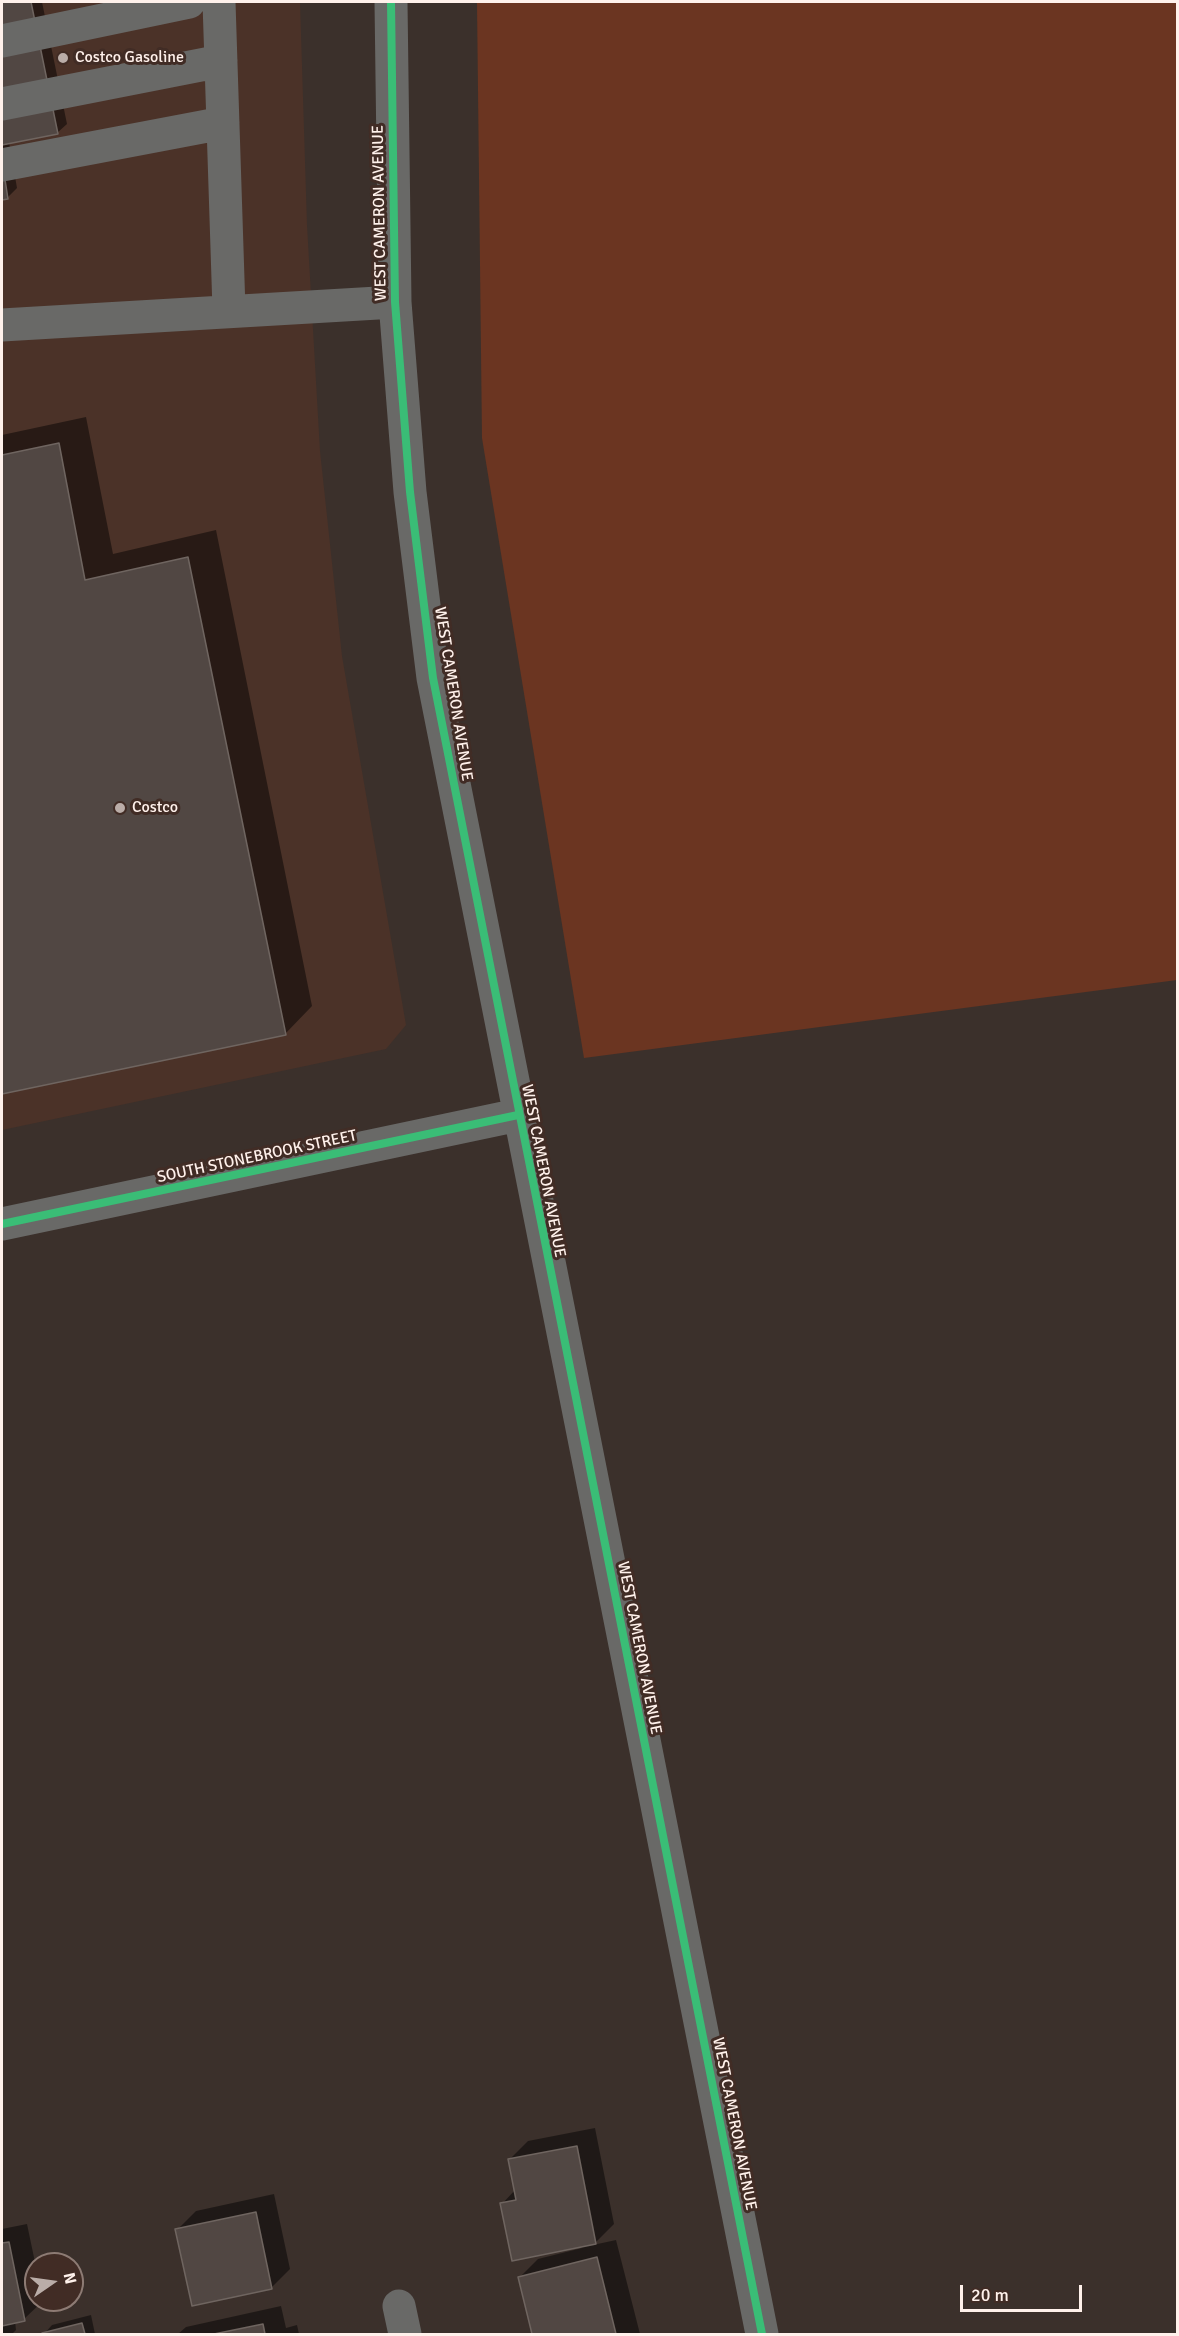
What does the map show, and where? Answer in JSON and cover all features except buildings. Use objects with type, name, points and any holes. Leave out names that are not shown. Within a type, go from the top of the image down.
[{"type":"street","points":[[2,41],[189,2]]},
{"type":"street","points":[[219,2],[229,310]]},
{"type":"street","name":"WEST CAMERON AVENUE","points":[[390,2],[395,303],[410,492],[433,678],[762,2334]]},
{"type":"street","points":[[2,104],[221,61]]},
{"type":"street","points":[[2,165],[223,123]]},
{"type":"street","points":[[2,325],[229,310],[395,303]]},
{"type":"street","name":"SOUTH STONEBROOK STREET","points":[[2,1224],[518,1115]]},
{"type":"shaded area","points":[[2,2],[300,2],[307,225],[320,451],[342,656],[406,1025],[386,1049],[2,1130]]},
{"type":"shaded area","points":[[477,2],[1177,2],[1177,980],[584,1058],[482,438]]},
{"type":"cycle path","points":[[391,2],[395,302],[410,492],[433,678],[762,2334]]},
{"type":"cycle path","points":[[2,1224],[518,1115]]},
{"type":"place","name":"Costco Gasoline","points":[[63,58]]},
{"type":"place","name":"Costco","points":[[120,808]]}]
